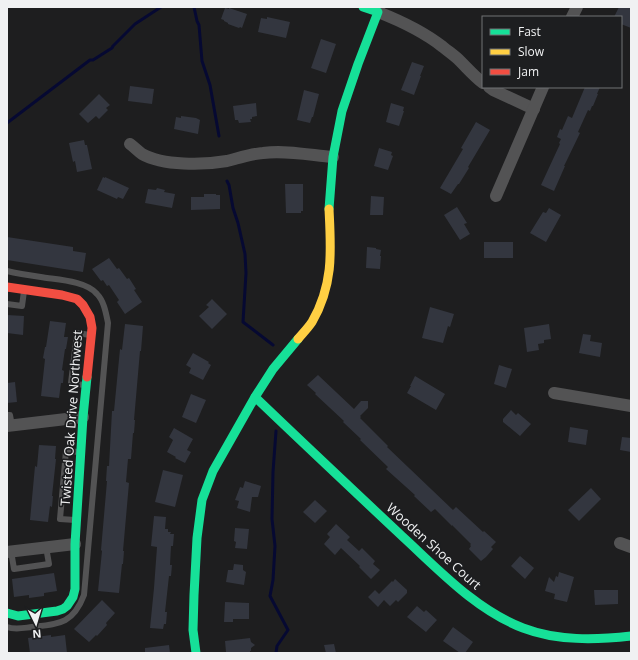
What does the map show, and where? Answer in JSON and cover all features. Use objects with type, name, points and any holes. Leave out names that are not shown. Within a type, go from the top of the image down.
[{"type":"street","points":[[363,7],[378,9],[421,32],[459,60],[482,81]]},
{"type":"street","points":[[572,16],[577,7]]},
{"type":"street","points":[[196,653],[194,630],[194,595],[197,538],[202,500],[212,470],[255,397],[273,369],[311,323],[322,301],[329,275],[331,250],[329,207],[333,157],[342,111],[378,9]]},
{"type":"street","points":[[490,88],[534,109]]},
{"type":"street","points":[[496,196],[543,88]]},
{"type":"street","points":[[130,144],[143,154],[159,160],[178,163],[196,164],[227,161],[262,152],[282,152],[333,157]]},
{"type":"street","points":[[7,287],[62,295],[77,299]]},
{"type":"street","name":"Twisted Oak Drive Northwest","points":[[77,299],[83,306],[98,314],[92,328],[91,335],[83,417],[76,520],[75,544],[80,590]]},
{"type":"street","points":[[554,393],[631,406]]},
{"type":"street","name":"Wooden Shoe Court","points":[[255,397],[458,587],[476,602],[498,616],[523,628],[550,636],[582,639],[631,636]]},
{"type":"street","points":[[8,422],[83,417]]},
{"type":"street","points":[[9,552],[75,544]]},
{"type":"street","points":[[11,614],[63,610],[80,590]]},
{"type":"lane","points":[[7,271],[72,282],[94,290],[101,298],[98,314],[108,323],[96,458],[80,590],[82,600],[70,617],[54,624],[19,629],[10,628],[11,614]]},
{"type":"lane","points":[[77,299],[83,285]]},
{"type":"lane","points":[[7,304],[22,306],[24,289]]},
{"type":"lane","points":[[86,385],[71,383],[77,333],[91,335]]},
{"type":"lane","points":[[76,520],[60,519],[66,451],[96,458]]},
{"type":"lane","points":[[9,552],[14,569],[48,564],[46,547]]},
{"type":"lane","points":[[58,611],[63,621]]},
{"type":"building","points":[[619,7],[631,7],[631,28],[622,24],[622,16],[614,16]]},
{"type":"building","points":[[225,8],[247,14],[242,28],[228,24],[221,19]]},
{"type":"building","points":[[267,17],[290,22],[286,38],[258,32],[261,18],[267,19]]},
{"type":"building","points":[[321,39],[336,44],[326,73],[311,68]]},
{"type":"building","points":[[412,62],[424,66],[414,95],[401,90]]},
{"type":"building","points":[[130,86],[154,89],[152,104],[128,101]]},
{"type":"building","points":[[585,88],[600,88],[593,106],[590,111],[588,110],[578,132],[580,133],[554,191],[541,185],[560,144],[561,139],[557,137],[560,129],[562,130],[568,116],[572,118]]},
{"type":"building","points":[[304,90],[319,94],[310,123],[297,120]]},
{"type":"building","points":[[99,94],[110,105],[106,108],[108,110],[99,119],[96,116],[88,123],[79,114]]},
{"type":"building","points":[[256,103],[257,116],[250,119],[251,122],[239,123],[238,120],[235,120],[233,106]]},
{"type":"building","points":[[391,103],[404,107],[399,126],[386,122]]},
{"type":"building","points":[[181,116],[200,120],[198,134],[174,129],[176,117],[181,118]]},
{"type":"building","points":[[476,122],[490,130],[468,167],[469,168],[451,194],[440,188],[463,149],[461,148]]},
{"type":"building","points":[[84,140],[85,145],[87,145],[92,169],[77,172],[69,143]]},
{"type":"building","points":[[379,148],[392,152],[391,155],[393,156],[388,170],[374,166]]},
{"type":"building","points":[[103,177],[129,188],[123,199],[118,197],[117,199],[97,190]]},
{"type":"building","points":[[285,184],[303,184],[303,211],[301,211],[301,213],[286,213]]},
{"type":"building","points":[[157,188],[165,190],[164,192],[175,194],[172,208],[145,203],[148,189],[156,190]]},
{"type":"building","points":[[204,194],[220,195],[220,209],[191,210],[191,197],[204,197]]},
{"type":"building","points":[[371,196],[384,197],[383,215],[370,215]]},
{"type":"building","points":[[457,207],[467,223],[464,224],[470,234],[460,240],[444,215]]},
{"type":"building","points":[[549,208],[561,215],[546,242],[530,233],[543,212],[546,213]]},
{"type":"building","points":[[7,237],[73,247],[73,251],[86,253],[83,272],[7,260]]},
{"type":"building","points":[[484,242],[513,242],[513,258],[484,258]]},
{"type":"building","points":[[367,247],[381,250],[380,269],[366,268]]},
{"type":"building","points":[[109,258],[127,279],[129,278],[136,289],[134,290],[142,302],[125,314],[117,302],[119,300],[109,285],[107,286],[103,280],[101,281],[92,269]]},
{"type":"building","points":[[212,299],[227,314],[212,329],[199,316],[209,307],[206,305]]},
{"type":"building","points":[[430,307],[454,314],[450,327],[448,326],[443,343],[422,338]]},
{"type":"building","points":[[7,315],[24,316],[23,335],[7,333]]},
{"type":"building","points":[[50,321],[66,323],[64,337],[68,337],[62,370],[64,371],[63,383],[61,383],[59,398],[41,396],[45,359],[43,358]]},
{"type":"building","points":[[125,324],[143,326],[134,433],[131,459],[128,459],[126,482],[129,483],[123,564],[119,593],[98,591],[107,466],[109,466],[112,411],[114,411],[120,349],[122,350]]},
{"type":"building","points":[[549,324],[551,339],[544,340],[544,343],[538,344],[539,350],[527,352],[524,328]]},
{"type":"building","points":[[583,334],[591,335],[590,341],[602,343],[600,357],[579,353]]},
{"type":"building","points":[[193,353],[209,362],[208,363],[211,365],[203,380],[189,373],[191,368],[186,365]]},
{"type":"building","points":[[499,365],[512,369],[506,388],[494,384]]},
{"type":"building","points":[[318,375],[354,409],[361,401],[368,401],[368,408],[360,416],[360,418],[388,446],[387,447],[453,510],[456,507],[496,542],[491,547],[493,549],[486,557],[481,561],[469,549],[471,544],[435,509],[431,512],[414,496],[415,495],[386,469],[388,467],[360,440],[361,439],[343,422],[344,421],[315,394],[316,393],[307,385]]},
{"type":"building","points":[[415,376],[445,394],[436,410],[407,393]]},
{"type":"building","points":[[15,382],[17,402],[7,403],[7,383]]},
{"type":"building","points":[[191,394],[206,400],[196,423],[182,417]]},
{"type":"building","points":[[511,410],[516,415],[518,413],[531,424],[520,436],[503,422],[503,419]]},
{"type":"building","points":[[570,427],[588,430],[586,445],[568,442]]},
{"type":"building","points":[[174,428],[193,439],[187,450],[191,452],[185,463],[167,452],[173,440],[169,437]]},
{"type":"building","points":[[622,437],[631,438],[631,452],[620,450]]},
{"type":"building","points":[[39,445],[56,446],[52,507],[50,506],[48,522],[30,520],[35,466],[37,467]]},
{"type":"building","points":[[163,470],[183,475],[175,507],[155,502]]},
{"type":"building","points":[[245,481],[261,486],[258,497],[252,497],[250,512],[237,508],[239,501],[235,500],[240,487],[243,488]]},
{"type":"building","points":[[591,488],[601,499],[579,521],[568,510]]},
{"type":"building","points":[[315,500],[327,511],[315,523],[303,512]]},
{"type":"building","points":[[154,516],[166,517],[165,529],[168,529],[168,532],[171,532],[170,534],[174,534],[173,546],[171,546],[171,576],[169,576],[165,612],[167,612],[166,624],[164,624],[163,629],[150,628],[157,547],[151,546]]},
{"type":"building","points":[[336,524],[350,537],[347,540],[359,551],[362,548],[375,561],[373,564],[380,570],[371,579],[341,548],[335,555],[324,544],[330,537],[327,534]]},
{"type":"building","points":[[235,528],[249,529],[247,549],[235,548]]},
{"type":"building","points":[[520,556],[534,568],[525,579],[511,566]]},
{"type":"building","points":[[234,564],[243,565],[243,570],[246,572],[244,585],[226,582],[228,570],[233,570]]},
{"type":"building","points":[[559,572],[574,577],[567,602],[554,599],[555,594],[545,591],[549,577],[554,582],[556,576],[558,577]]},
{"type":"building","points":[[54,573],[57,591],[44,593],[44,596],[29,598],[29,595],[14,597],[12,579]]},
{"type":"building","points":[[395,579],[407,590],[407,593],[398,602],[396,600],[390,606],[384,600],[378,607],[368,597],[375,590],[379,594]]},
{"type":"building","points":[[594,590],[618,590],[618,604],[595,605]]},
{"type":"building","points":[[102,600],[115,613],[106,623],[107,625],[89,642],[74,629]]},
{"type":"building","points":[[225,602],[249,603],[249,619],[233,619],[233,622],[224,622]]},
{"type":"building","points":[[417,606],[424,612],[426,610],[437,620],[426,632],[407,617]]},
{"type":"building","points":[[453,627],[473,642],[465,653],[460,653],[443,641]]},
{"type":"building","points":[[51,635],[51,637],[65,635],[67,653],[30,653],[28,638]]},
{"type":"building","points":[[250,638],[251,642],[255,645],[251,648],[250,653],[226,652],[225,641]]},
{"type":"building","points":[[334,644],[336,653],[326,653],[324,645]]},
{"type":"building","points":[[169,645],[170,653],[145,653],[145,648]]},
{"type":"waterway","points":[[7,123],[90,60],[93,60],[112,48],[135,24],[161,7]]},
{"type":"waterway","points":[[194,7],[199,25],[202,61],[210,85],[219,136]]},
{"type":"waterway","points":[[227,181],[245,254],[246,273],[243,322],[273,345]]},
{"type":"waterway","points":[[276,431],[272,519],[275,546],[273,580],[270,596],[288,630],[277,646],[276,653]]},
{"type":"traffic: fast","points":[[329,209],[333,157],[342,111],[378,12],[363,7]]},
{"type":"traffic: fast","points":[[196,653],[193,630],[194,595],[197,538],[202,500],[213,471],[255,397],[273,369],[298,339]]},
{"type":"traffic: fast","points":[[7,613],[18,616],[57,611],[67,606],[73,597],[75,589],[75,544],[87,377]]},
{"type":"traffic: fast","points":[[255,397],[444,576],[489,611],[523,628],[549,635],[590,639],[631,636]]},
{"type":"traffic: slow","points":[[298,339],[312,322],[319,308],[328,280],[330,267],[329,209]]},
{"type":"traffic: jam","points":[[7,287],[62,295],[77,299],[83,305],[90,317],[92,328],[87,377]]}]
